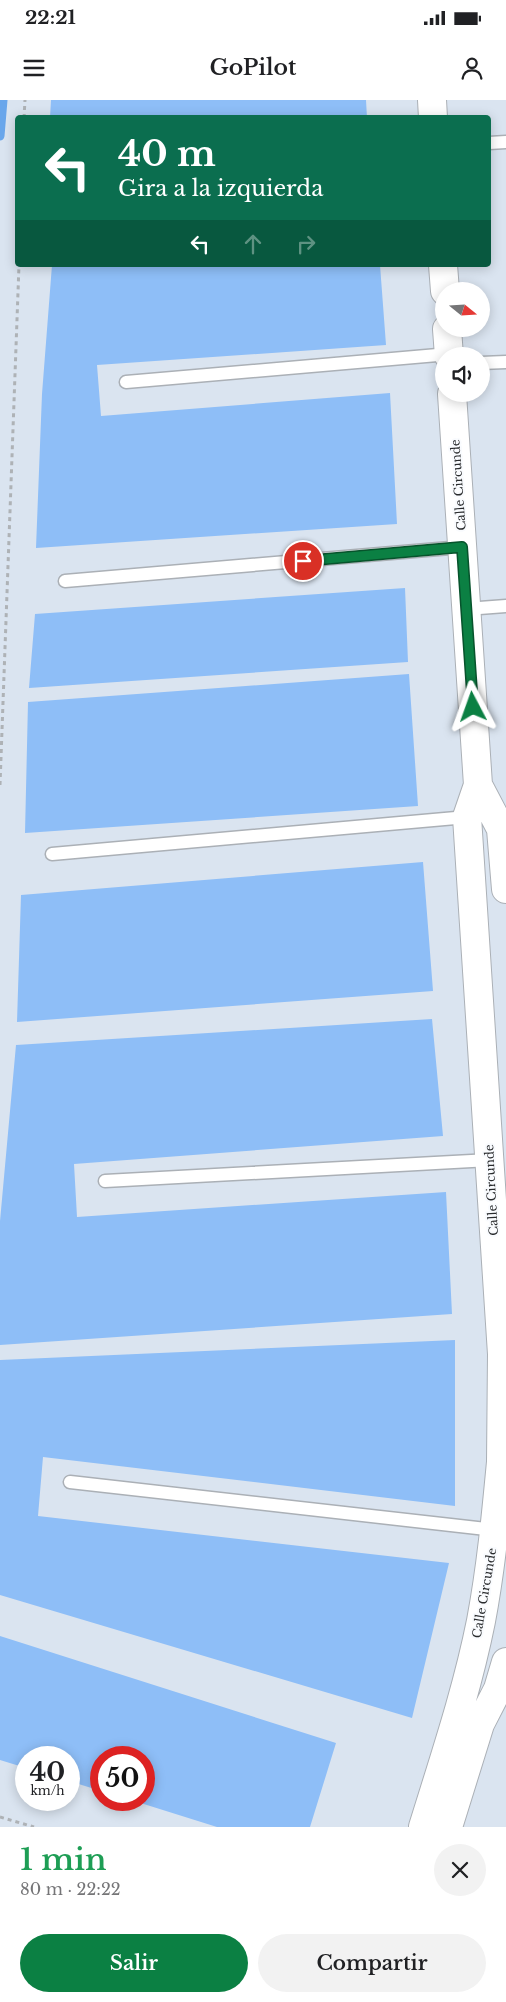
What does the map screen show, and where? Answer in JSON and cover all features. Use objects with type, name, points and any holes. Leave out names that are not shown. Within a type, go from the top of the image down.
[{"type":"main road","points":[[432,100],[433,115]]},
{"type":"main road","points":[[443,267],[444,282]]},
{"type":"main road","name":"Calle Circunde","points":[[423,1827],[461,1701],[480,1622],[495,1530],[503,1457],[498,1151],[482,1063],[467,817],[478,785],[453,402]]},
{"type":"main road","name":"Calle Circunde","points":[[478,785],[501,829],[506,890]]},
{"type":"main road","points":[[448,1827],[480,1724],[498,1689],[506,1662]]},
{"type":"lane","points":[[491,143],[506,142]]},
{"type":"lane","points":[[126,382],[448,346]]},
{"type":"lane","points":[[490,363],[506,362]]},
{"type":"lane","points":[[65,581],[462,547]]},
{"type":"lane","points":[[466,609],[506,606]]},
{"type":"lane","points":[[52,854],[467,817]]},
{"type":"lane","points":[[105,1181],[498,1151]]},
{"type":"lane","points":[[70,1482],[495,1530]]},
{"type":"path","points":[[24,115],[25,100]]},
{"type":"path","points":[[0,785],[19,267]]},
{"type":"path","points":[[0,1817],[34,1827]]},
{"type":"shaded area","points":[[0,100],[506,100],[506,1827],[0,1827]]},
{"type":"building","points":[[51,100],[366,100],[367,115],[50,115]]},
{"type":"building","points":[[52,267],[380,267],[386,345],[97,365],[101,416],[390,393],[397,524],[36,548],[42,394]]},
{"type":"building","points":[[405,588],[408,662],[29,688],[35,614]]},
{"type":"building","points":[[409,674],[418,806],[25,833],[28,702]]},
{"type":"building","points":[[423,862],[433,991],[17,1022],[21,895]]},
{"type":"building","points":[[432,1019],[443,1136],[74,1164],[77,1217],[446,1192],[452,1314],[0,1345],[0,1221],[16,1045]]},
{"type":"building","points":[[455,1340],[455,1506],[43,1457],[38,1516],[449,1563],[412,1718],[0,1595],[0,1360]]},
{"type":"building","points":[[0,1636],[336,1743],[310,1827],[217,1827],[155,1808],[155,1746],[90,1746],[90,1788],[80,1784],[80,1746],[15,1746],[15,1765],[0,1760]]},
{"type":"waterway","points":[[0,136],[3,100]]},
{"type":"route","points":[[303,561],[462,547],[473,707]]}]
